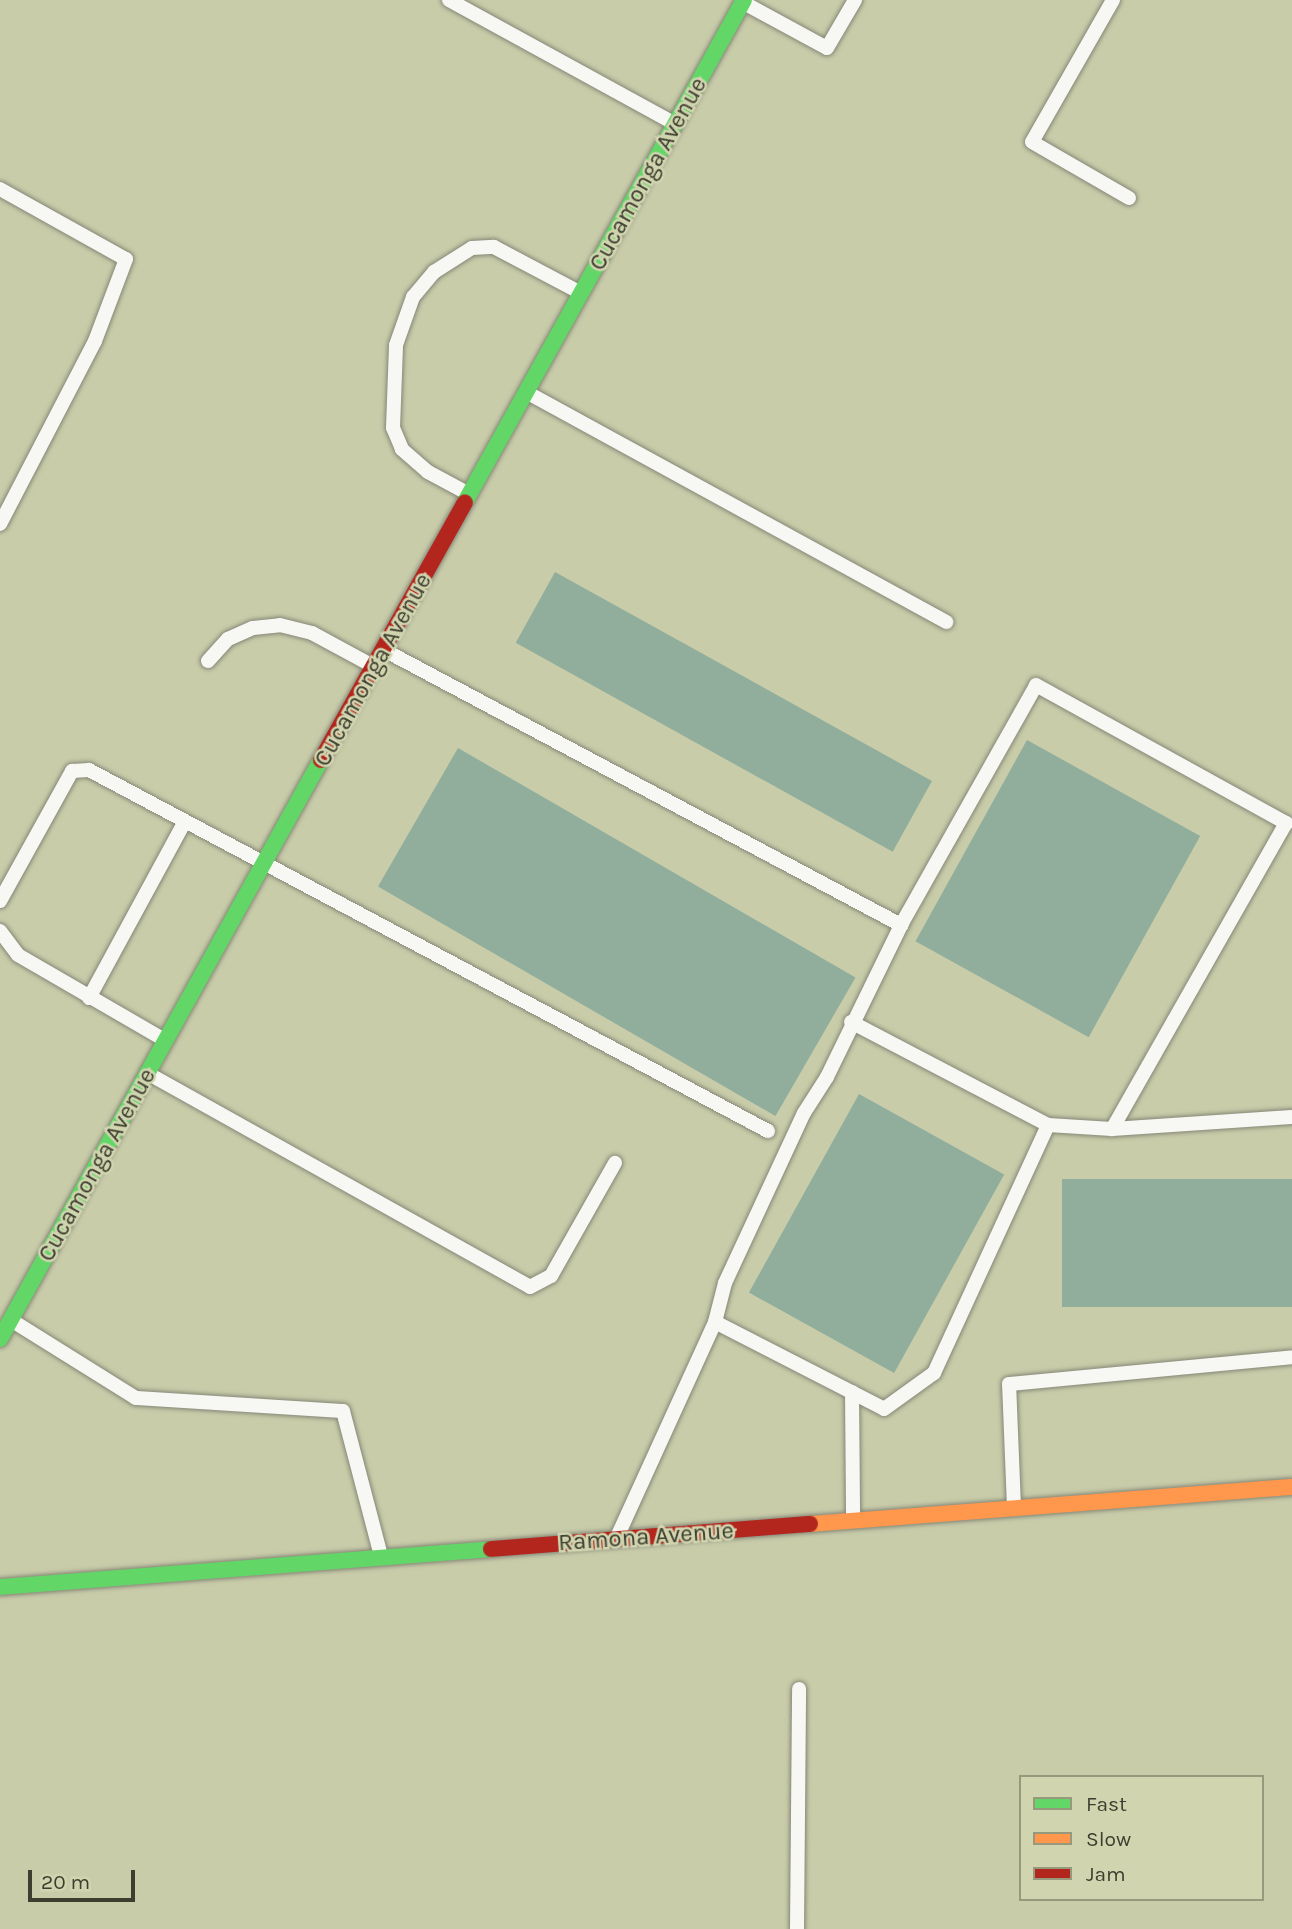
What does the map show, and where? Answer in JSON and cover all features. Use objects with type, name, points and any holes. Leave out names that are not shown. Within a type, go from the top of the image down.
[{"type":"street","name":"Cucamonga Avenue","points":[[0,1339],[743,1]]},
{"type":"street","name":"Ramona Avenue","points":[[0,1587],[1292,1487]]},
{"type":"lane","points":[[449,0],[676,123]]},
{"type":"lane","points":[[743,1],[827,48],[855,0]]},
{"type":"lane","points":[[1113,0],[1032,142],[1129,198]]},
{"type":"lane","points":[[0,189],[126,259],[95,341],[0,524]]},
{"type":"lane","points":[[470,494],[428,472],[402,449],[393,428],[396,345],[413,297],[451,259],[483,247],[494,247],[582,293]]},
{"type":"lane","points":[[527,392],[947,622]]},
{"type":"lane","points":[[208,661],[228,639],[253,628],[280,625],[312,633],[374,666]]},
{"type":"lane","points":[[384,650],[901,925]]},
{"type":"lane","points":[[616,1539],[715,1322],[725,1283],[851,1022],[901,925],[1036,685],[1286,823],[1112,1129]]},
{"type":"lane","points":[[0,901],[72,771],[89,770],[768,1131]]},
{"type":"lane","points":[[89,999],[185,821]]},
{"type":"lane","points":[[0,931],[18,955],[89,999],[166,1041]]},
{"type":"lane","points":[[851,1022],[1048,1125],[1112,1129],[1292,1117]]},
{"type":"lane","points":[[148,1073],[530,1286],[551,1276],[615,1163]]},
{"type":"lane","points":[[715,1322],[884,1409],[934,1373],[1048,1125]]},
{"type":"lane","points":[[10,1320],[135,1398],[343,1411],[381,1558]]},
{"type":"lane","points":[[1014,1508],[1009,1384],[1292,1357]]},
{"type":"lane","points":[[852,1392],[853,1521]]},
{"type":"lane","points":[[797,1929],[799,1689]]},
{"type":"shaded area","points":[[0,0],[1292,0],[1292,1929],[0,1929]]},
{"type":"building","points":[[555,572],[932,781],[893,852],[516,643]]},
{"type":"building","points":[[1027,740],[1200,836],[1089,1037],[915,941]]},
{"type":"building","points":[[458,748],[856,977],[776,1116],[378,887]]},
{"type":"building","points":[[859,1094],[1004,1174],[894,1373],[749,1293]]},
{"type":"building","points":[[1062,1179],[1292,1179],[1292,1307],[1062,1307]]},
{"type":"traffic: fast","points":[[465,502],[744,0]]},
{"type":"traffic: fast","points":[[0,1339],[321,760]]},
{"type":"traffic: fast","points":[[0,1587],[491,1549]]},
{"type":"traffic: slow","points":[[810,1524],[1292,1487]]},
{"type":"traffic: jam","points":[[321,760],[465,502]]},
{"type":"traffic: jam","points":[[491,1549],[810,1524]]}]
